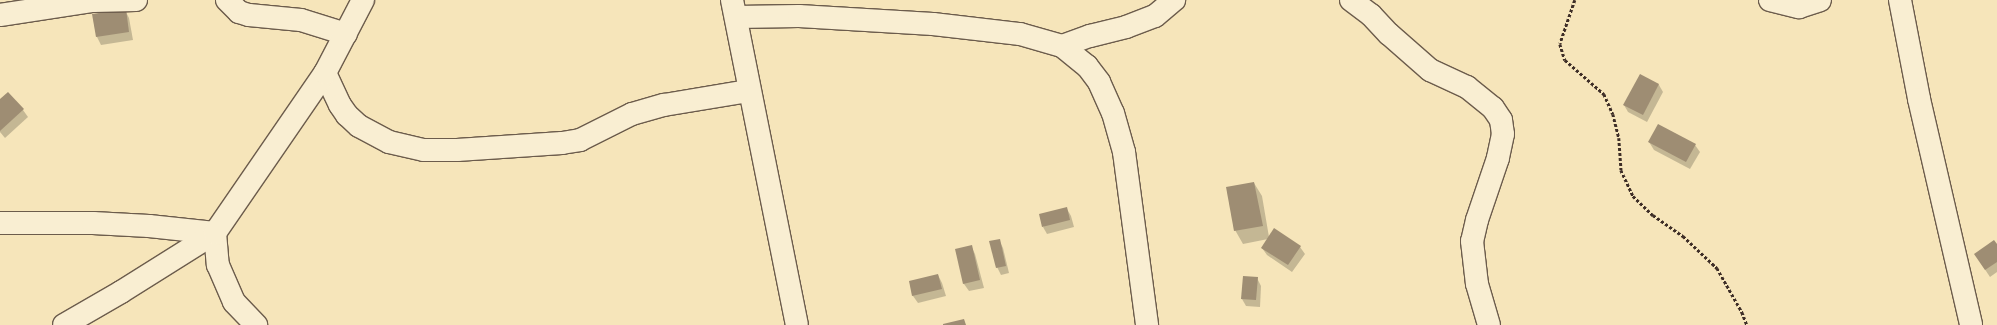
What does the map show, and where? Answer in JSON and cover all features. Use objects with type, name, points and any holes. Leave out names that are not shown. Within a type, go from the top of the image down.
[{"type":"street","points":[[0,15],[93,1],[136,0]]},
{"type":"street","points":[[227,0],[239,12],[249,16],[301,20],[346,34]]},
{"type":"street","points":[[64,325],[122,292],[214,233],[325,72],[363,0]]},
{"type":"street","points":[[1062,46],[1090,36],[1126,27],[1155,16],[1174,0]]},
{"type":"street","points":[[1351,0],[1371,15],[1389,34],[1430,70],[1467,87],[1493,108],[1501,120],[1503,134],[1498,158],[1477,220],[1472,242],[1477,284],[1489,325]]},
{"type":"street","points":[[1770,0],[1799,6],[1820,0]]},
{"type":"street","points":[[1900,0],[1919,100],[1971,325]]},
{"type":"street","points":[[797,325],[749,91],[734,9],[799,16],[933,24],[1020,34],[1062,46],[1087,66],[1095,76],[1113,113],[1124,152],[1147,325]]},
{"type":"street","points":[[325,72],[340,105],[359,126],[389,142],[424,150],[457,150],[562,144],[580,140],[632,114],[678,103],[749,91]]},
{"type":"street","points":[[0,223],[93,223],[149,226],[214,233]]},
{"type":"street","points":[[214,233],[218,265],[234,302],[256,325]]},
{"type":"path","points":[[1575,0],[1560,44],[1565,60],[1604,94],[1613,114],[1617,132],[1621,170],[1632,196],[1653,215],[1683,236],[1716,268],[1742,312],[1747,325]]},
{"type":"building","points":[[126,9],[129,32],[96,37],[92,14]]},
{"type":"building","points":[[1640,74],[1659,84],[1643,115],[1623,105]]},
{"type":"building","points":[[8,92],[24,109],[0,131],[0,99]]},
{"type":"building","points":[[1658,124],[1696,144],[1686,162],[1648,142]]},
{"type":"building","points":[[1254,182],[1263,226],[1234,231],[1226,187]]},
{"type":"building","points":[[1067,207],[1070,220],[1042,227],[1039,214]]},
{"type":"building","points":[[1274,228],[1301,246],[1288,265],[1261,248]]},
{"type":"building","points":[[1000,239],[1006,266],[996,268],[989,241]]},
{"type":"building","points":[[1994,240],[1997,244],[1997,262],[1985,270],[1974,254]]},
{"type":"building","points":[[972,245],[980,280],[963,284],[955,249]]},
{"type":"building","points":[[938,274],[942,289],[912,296],[909,281]]},
{"type":"building","points":[[1243,276],[1258,277],[1256,300],[1241,299]]},
{"type":"building","points":[[964,319],[966,325],[943,325],[943,324]]}]
